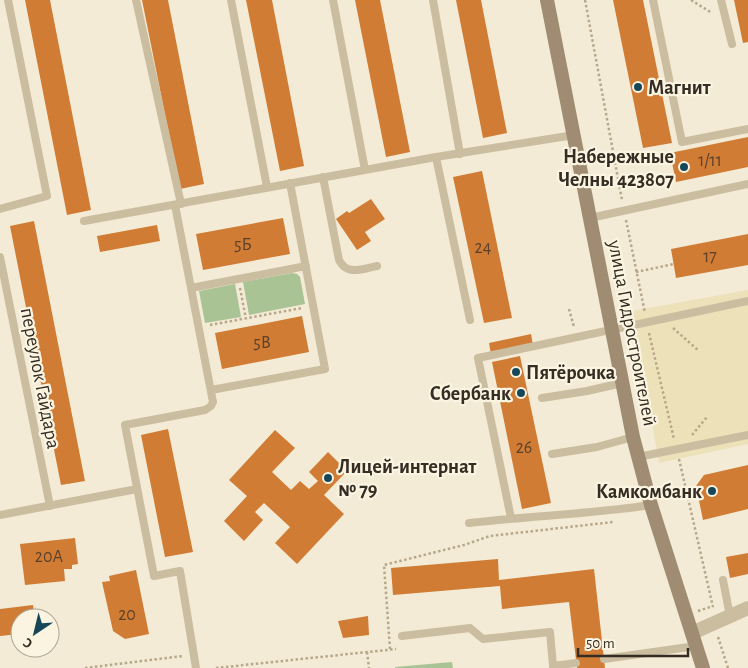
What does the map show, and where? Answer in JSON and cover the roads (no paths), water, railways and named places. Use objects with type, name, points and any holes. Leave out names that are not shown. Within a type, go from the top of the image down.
[{"type":"main road","name":"улица Гидростроителей","points":[[547,0],[633,437],[651,505],[703,668]]},
{"type":"street","points":[[694,640],[714,623],[748,608]]},
{"type":"lane","points":[[0,209],[47,196],[8,0]]},
{"type":"lane","points":[[136,0],[178,204],[191,288],[213,402],[208,409],[125,425],[154,576],[180,571],[196,668]]},
{"type":"lane","points":[[230,0],[267,187]]},
{"type":"lane","points":[[333,0],[365,170]]},
{"type":"lane","points":[[433,0],[460,154]]},
{"type":"lane","points":[[653,0],[682,142],[748,129]]},
{"type":"lane","points":[[722,0],[732,44]]},
{"type":"lane","points":[[84,221],[436,157],[574,135]]},
{"type":"lane","points":[[436,157],[470,320]]},
{"type":"lane","points":[[323,178],[338,260],[344,268],[352,270],[377,266]]},
{"type":"lane","points":[[211,390],[325,368],[290,183]]},
{"type":"lane","points":[[590,218],[748,184]]},
{"type":"lane","name":"переулок Гайдара","points":[[0,256],[50,506]]},
{"type":"lane","points":[[191,288],[306,266]]},
{"type":"lane","points":[[511,518],[478,358],[748,300]]},
{"type":"lane","points":[[542,398],[622,383]]},
{"type":"lane","points":[[638,458],[748,434]]},
{"type":"lane","points":[[552,454],[597,447],[633,437]]},
{"type":"lane","points":[[0,515],[137,490]]},
{"type":"lane","points":[[469,523],[611,511],[651,505]]},
{"type":"lane","points":[[723,580],[730,616]]},
{"type":"lane","points":[[402,636],[470,628],[483,639],[550,632],[553,667],[576,663]]},
{"type":"lane","points":[[604,659],[694,640]]},
{"type":"place","name":"Магнит","points":[[638,87]]},
{"type":"place","name":"Набережные Челны 423807","points":[[684,167]]},
{"type":"place","name":"Пятёрочка","points":[[516,372]]},
{"type":"place","name":"Сбербанк","points":[[521,393]]},
{"type":"place","name":"Лицей-интернат № 79","points":[[328,478]]},
{"type":"place","name":"Камкомбанк","points":[[712,491]]}]
